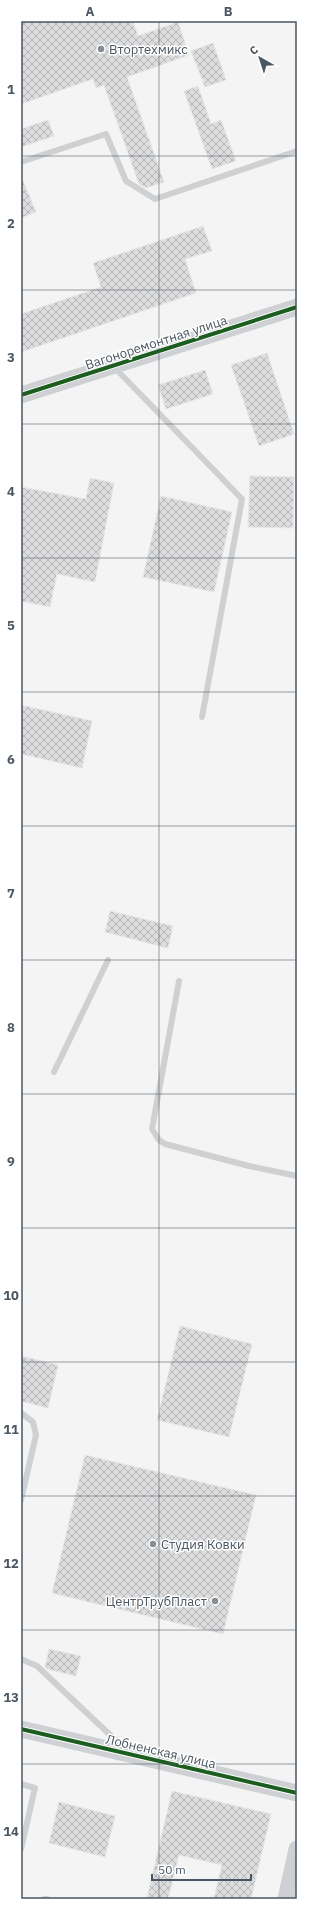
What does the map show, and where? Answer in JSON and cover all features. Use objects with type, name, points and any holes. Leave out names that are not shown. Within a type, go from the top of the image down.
[{"type":"street","name":"Вагоноремонтная улица","points":[[21,395],[297,307]]},
{"type":"street","name":"Лобненская улица","points":[[21,1729],[297,1793]]},
{"type":"street","points":[[286,1899],[297,1849]]},
{"type":"lane","points":[[21,162],[106,134],[126,181],[155,199],[297,151]]},
{"type":"lane","points":[[113,366],[242,499],[202,717]]},
{"type":"lane","points":[[54,1072],[108,960]]},
{"type":"lane","points":[[179,981],[152,1129],[159,1140],[165,1144],[249,1166],[297,1176]]},
{"type":"lane","points":[[21,1413],[33,1422],[36,1435],[21,1500]]},
{"type":"lane","points":[[21,1659],[37,1666],[132,1755]]},
{"type":"lane","points":[[21,1784],[36,1788],[21,1849]]},
{"type":"building","points":[[21,21],[133,21],[138,36],[178,22],[189,55],[127,77],[164,182],[146,188],[139,184],[104,85],[96,88],[93,79],[21,104]]},
{"type":"building","points":[[213,43],[226,80],[205,87],[191,51]]},
{"type":"building","points":[[198,86],[211,124],[221,120],[236,161],[212,169],[184,91]]},
{"type":"building","points":[[48,120],[54,136],[21,147],[21,129]]},
{"type":"building","points":[[21,176],[36,212],[21,218]]},
{"type":"building","points":[[203,226],[212,251],[185,259],[196,293],[21,352],[21,314],[101,287],[93,263]]},
{"type":"building","points":[[267,353],[294,434],[259,446],[231,365]]},
{"type":"building","points":[[205,370],[213,394],[166,409],[158,385]]},
{"type":"building","points":[[250,476],[294,477],[293,528],[248,527]]},
{"type":"building","points":[[90,478],[114,483],[95,582],[57,574],[50,607],[21,601],[21,487],[86,499]]},
{"type":"building","points":[[161,496],[232,512],[214,592],[143,577]]},
{"type":"building","points":[[21,705],[92,721],[82,768],[21,754]]},
{"type":"building","points":[[110,911],[173,926],[168,948],[105,932]]},
{"type":"building","points":[[180,1326],[252,1344],[229,1437],[157,1420]]},
{"type":"building","points":[[21,1356],[58,1365],[48,1408],[21,1401]]},
{"type":"building","points":[[85,1455],[256,1495],[223,1634],[52,1593]]},
{"type":"building","points":[[49,1649],[81,1656],[76,1676],[47,1669],[45,1667]]},
{"type":"building","points":[[172,1791],[271,1814],[251,1899],[214,1899],[222,1865],[179,1855],[168,1899],[147,1898]]},
{"type":"building","points":[[59,1802],[115,1816],[105,1857],[49,1843]]},
{"type":"cycle path","points":[[21,395],[297,307]]},
{"type":"cycle path","points":[[21,1729],[297,1793]]},
{"type":"place","name":"Втортехмикс","points":[[101,49]]},
{"type":"place","name":"Студия Ковки","points":[[153,1544]]},
{"type":"place","name":"ЦентрТрубПласт","points":[[215,1601]]}]
